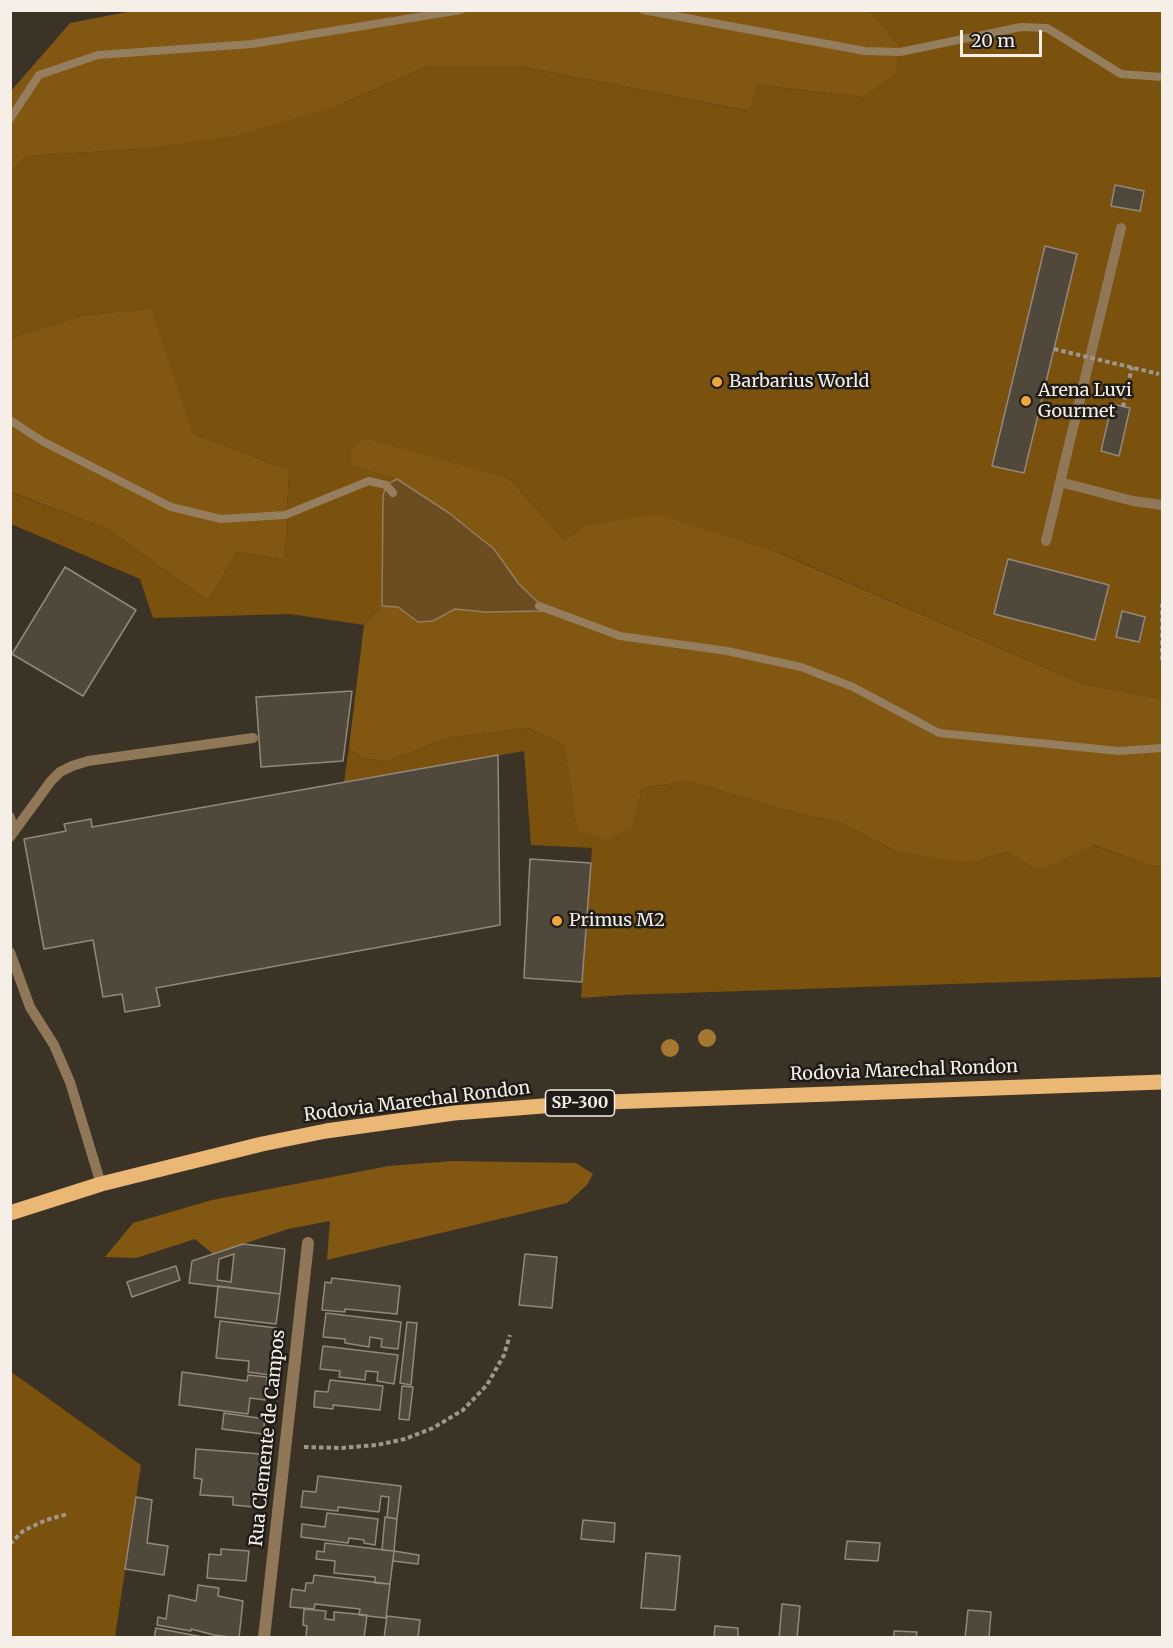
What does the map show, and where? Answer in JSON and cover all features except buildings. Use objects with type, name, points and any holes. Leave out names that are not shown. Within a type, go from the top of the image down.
[{"type":"main road","name":"Rodovia Marechal Rondon","points":[[10,1213],[101,1184],[230,1151],[326,1131],[385,1122],[509,1108],[668,1099],[1162,1082]]},
{"type":"street","name":"Rua Clemente de Campos","points":[[264,1638],[308,1243]]},
{"type":"lane","points":[[1046,541],[1121,228]]},
{"type":"lane","points":[[1060,482],[1162,506]]},
{"type":"lane","points":[[12,834],[51,781],[60,772],[72,766],[88,761],[253,738]]},
{"type":"lane","points":[[10,817],[12,834]]},
{"type":"lane","points":[[10,952],[30,1007],[54,1045],[70,1082],[101,1184]]},
{"type":"path","points":[[1054,349],[1160,374]]},
{"type":"path","points":[[1123,407],[1132,367]]},
{"type":"path","points":[[1162,604],[1162,660]]},
{"type":"path","points":[[285,1446],[341,1448],[377,1445],[405,1439],[433,1428],[463,1410],[487,1385],[504,1355],[510,1335]]},
{"type":"path","points":[[10,1544],[22,1531],[46,1520],[68,1514]]},
{"type":"shaded area","points":[[138,10],[868,10],[899,46],[895,73],[863,97],[757,85],[749,111],[519,66],[428,66],[334,107],[234,136],[139,149],[26,156],[11,172],[11,91],[70,23]]},
{"type":"shaded area","name":"Barbarius World","points":[[868,11],[1162,11],[1162,699],[1083,684],[780,553],[565,541],[510,479],[352,466],[397,479],[382,606],[364,625],[290,614],[153,618],[140,579],[11,524],[10,492],[108,529],[208,601],[237,552],[285,560],[289,470],[194,434],[152,308],[81,316],[11,338],[11,172],[26,156],[139,149],[334,107],[428,66],[519,66],[748,111],[756,85],[863,97],[899,46]]},
{"type":"shaded area","points":[[152,308],[194,434],[289,470],[285,560],[237,552],[208,601],[108,529],[11,492],[11,338],[81,316]]},
{"type":"shaded area","points":[[364,438],[510,479],[565,541],[584,526],[656,514],[779,553],[1083,684],[1162,699],[1162,867],[1152,866],[1094,845],[1057,864],[1038,870],[1007,852],[981,860],[959,862],[895,851],[845,824],[775,807],[689,781],[642,788],[633,827],[608,840],[577,830],[564,745],[528,728],[448,738],[387,761],[361,758],[349,747],[364,625],[382,606],[398,607],[418,622],[433,621],[455,609],[485,612],[546,610],[519,584],[494,549],[397,479],[352,466],[351,451]]},
{"type":"shaded area","points":[[397,479],[449,513],[494,549],[519,584],[547,611],[485,612],[455,609],[433,621],[418,622],[398,607],[382,606],[383,496],[386,485]]},
{"type":"shaded area","points":[[528,728],[564,745],[577,829],[633,827],[642,788],[689,781],[775,807],[845,824],[895,851],[981,860],[1007,852],[1038,870],[1057,864],[1093,845],[1152,866],[1162,867],[1162,977],[581,998],[592,848],[531,845],[524,751],[344,782],[349,747],[361,758],[387,761],[448,738]]},
{"type":"shaded area","points":[[453,1161],[576,1163],[593,1174],[587,1185],[567,1203],[327,1260],[330,1221],[288,1229],[213,1254],[195,1239],[136,1258],[105,1257],[133,1223],[212,1200],[389,1166]]},
{"type":"shaded area","points":[[10,1371],[141,1465],[115,1637],[11,1637]]},
{"type":"waterway","points":[[10,119],[39,75],[98,55],[252,44],[461,10]]},
{"type":"waterway","points":[[643,10],[865,51],[900,52],[1021,27],[1047,28],[1121,74],[1162,77]]},
{"type":"waterway","points":[[10,420],[42,441],[171,507],[221,519],[285,515],[369,481],[386,485],[393,493]]},
{"type":"waterway","points":[[539,606],[620,636],[727,651],[801,667],[853,687],[939,733],[1119,751],[1162,748]]},
{"type":"place","name":"Barbarius World","points":[[717,382]]},
{"type":"place","name":"Arena Luvi Gourmet","points":[[1026,401]]},
{"type":"place","name":"Primus M2","points":[[557,921]]}]
